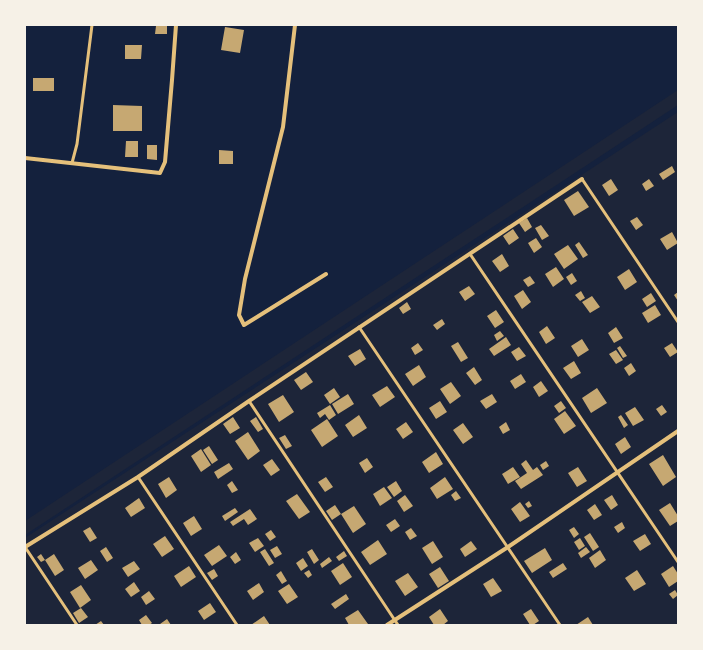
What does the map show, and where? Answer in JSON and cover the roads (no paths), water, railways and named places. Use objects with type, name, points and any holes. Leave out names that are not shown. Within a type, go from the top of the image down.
[{"type":"street","points":[[25,158],[160,173],[165,162],[176,25]]},
{"type":"street","points":[[295,25],[283,127],[245,279],[239,315],[244,325],[326,274]]},
{"type":"street","points":[[25,547],[138,477],[358,327],[582,179]]},
{"type":"street","points":[[387,625],[508,547],[678,431]]},
{"type":"lane","points":[[72,163],[77,144],[92,25]]},
{"type":"lane","points":[[582,179],[678,322]]},
{"type":"lane","points":[[470,254],[678,562]]},
{"type":"lane","points":[[358,327],[560,625]]},
{"type":"lane","points":[[249,401],[398,625]]},
{"type":"lane","points":[[138,477],[237,625]]},
{"type":"lane","points":[[25,547],[77,625]]}]
